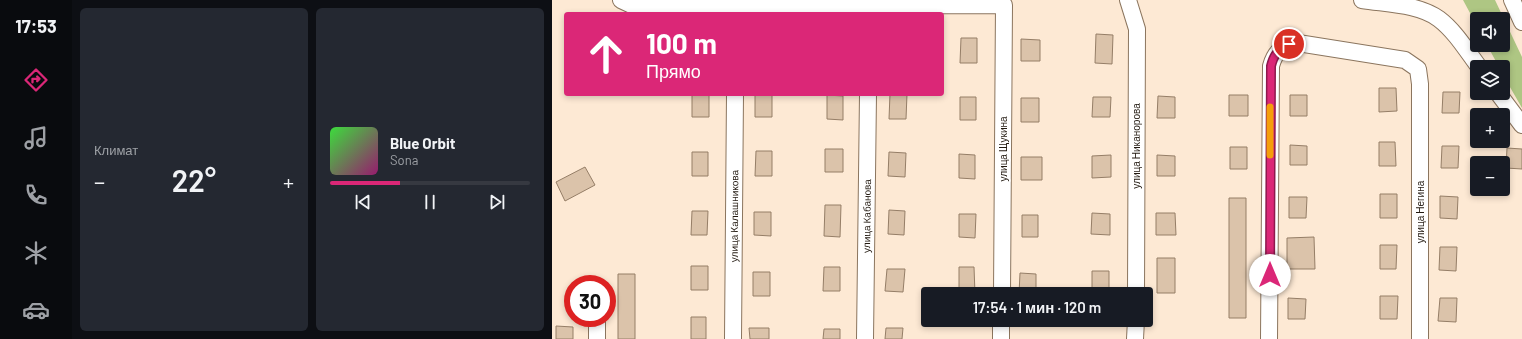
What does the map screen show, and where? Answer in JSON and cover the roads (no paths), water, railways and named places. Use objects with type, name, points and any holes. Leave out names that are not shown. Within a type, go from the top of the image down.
[{"type":"street","points":[[621,0],[638,8],[736,10],[868,6]]},
{"type":"street","name":"улица Никанорова","points":[[1128,0],[1135,20],[1137,43],[1136,287]]},
{"type":"street","points":[[1362,0],[1399,3],[1440,20],[1456,37],[1473,60]]},
{"type":"street","points":[[1512,0],[1522,22]]},
{"type":"street","name":"улица Щукина","points":[[868,6],[1004,5],[1002,287]]},
{"type":"street","name":"улица Негина","points":[[1270,339],[1271,66],[1274,56],[1280,49],[1289,44],[1298,43],[1405,60],[1418,69],[1420,84],[1420,339]]},
{"type":"street","name":"улица Калашникова","points":[[733,339],[735,96]]},
{"type":"street","name":"улица Кабанова","points":[[865,339],[868,96]]},
{"type":"street","points":[[1503,100],[1522,125]]},
{"type":"street","points":[[597,327],[597,339]]},
{"type":"street","points":[[1001,327],[1001,339]]},
{"type":"street","points":[[1136,327],[1136,339]]}]
